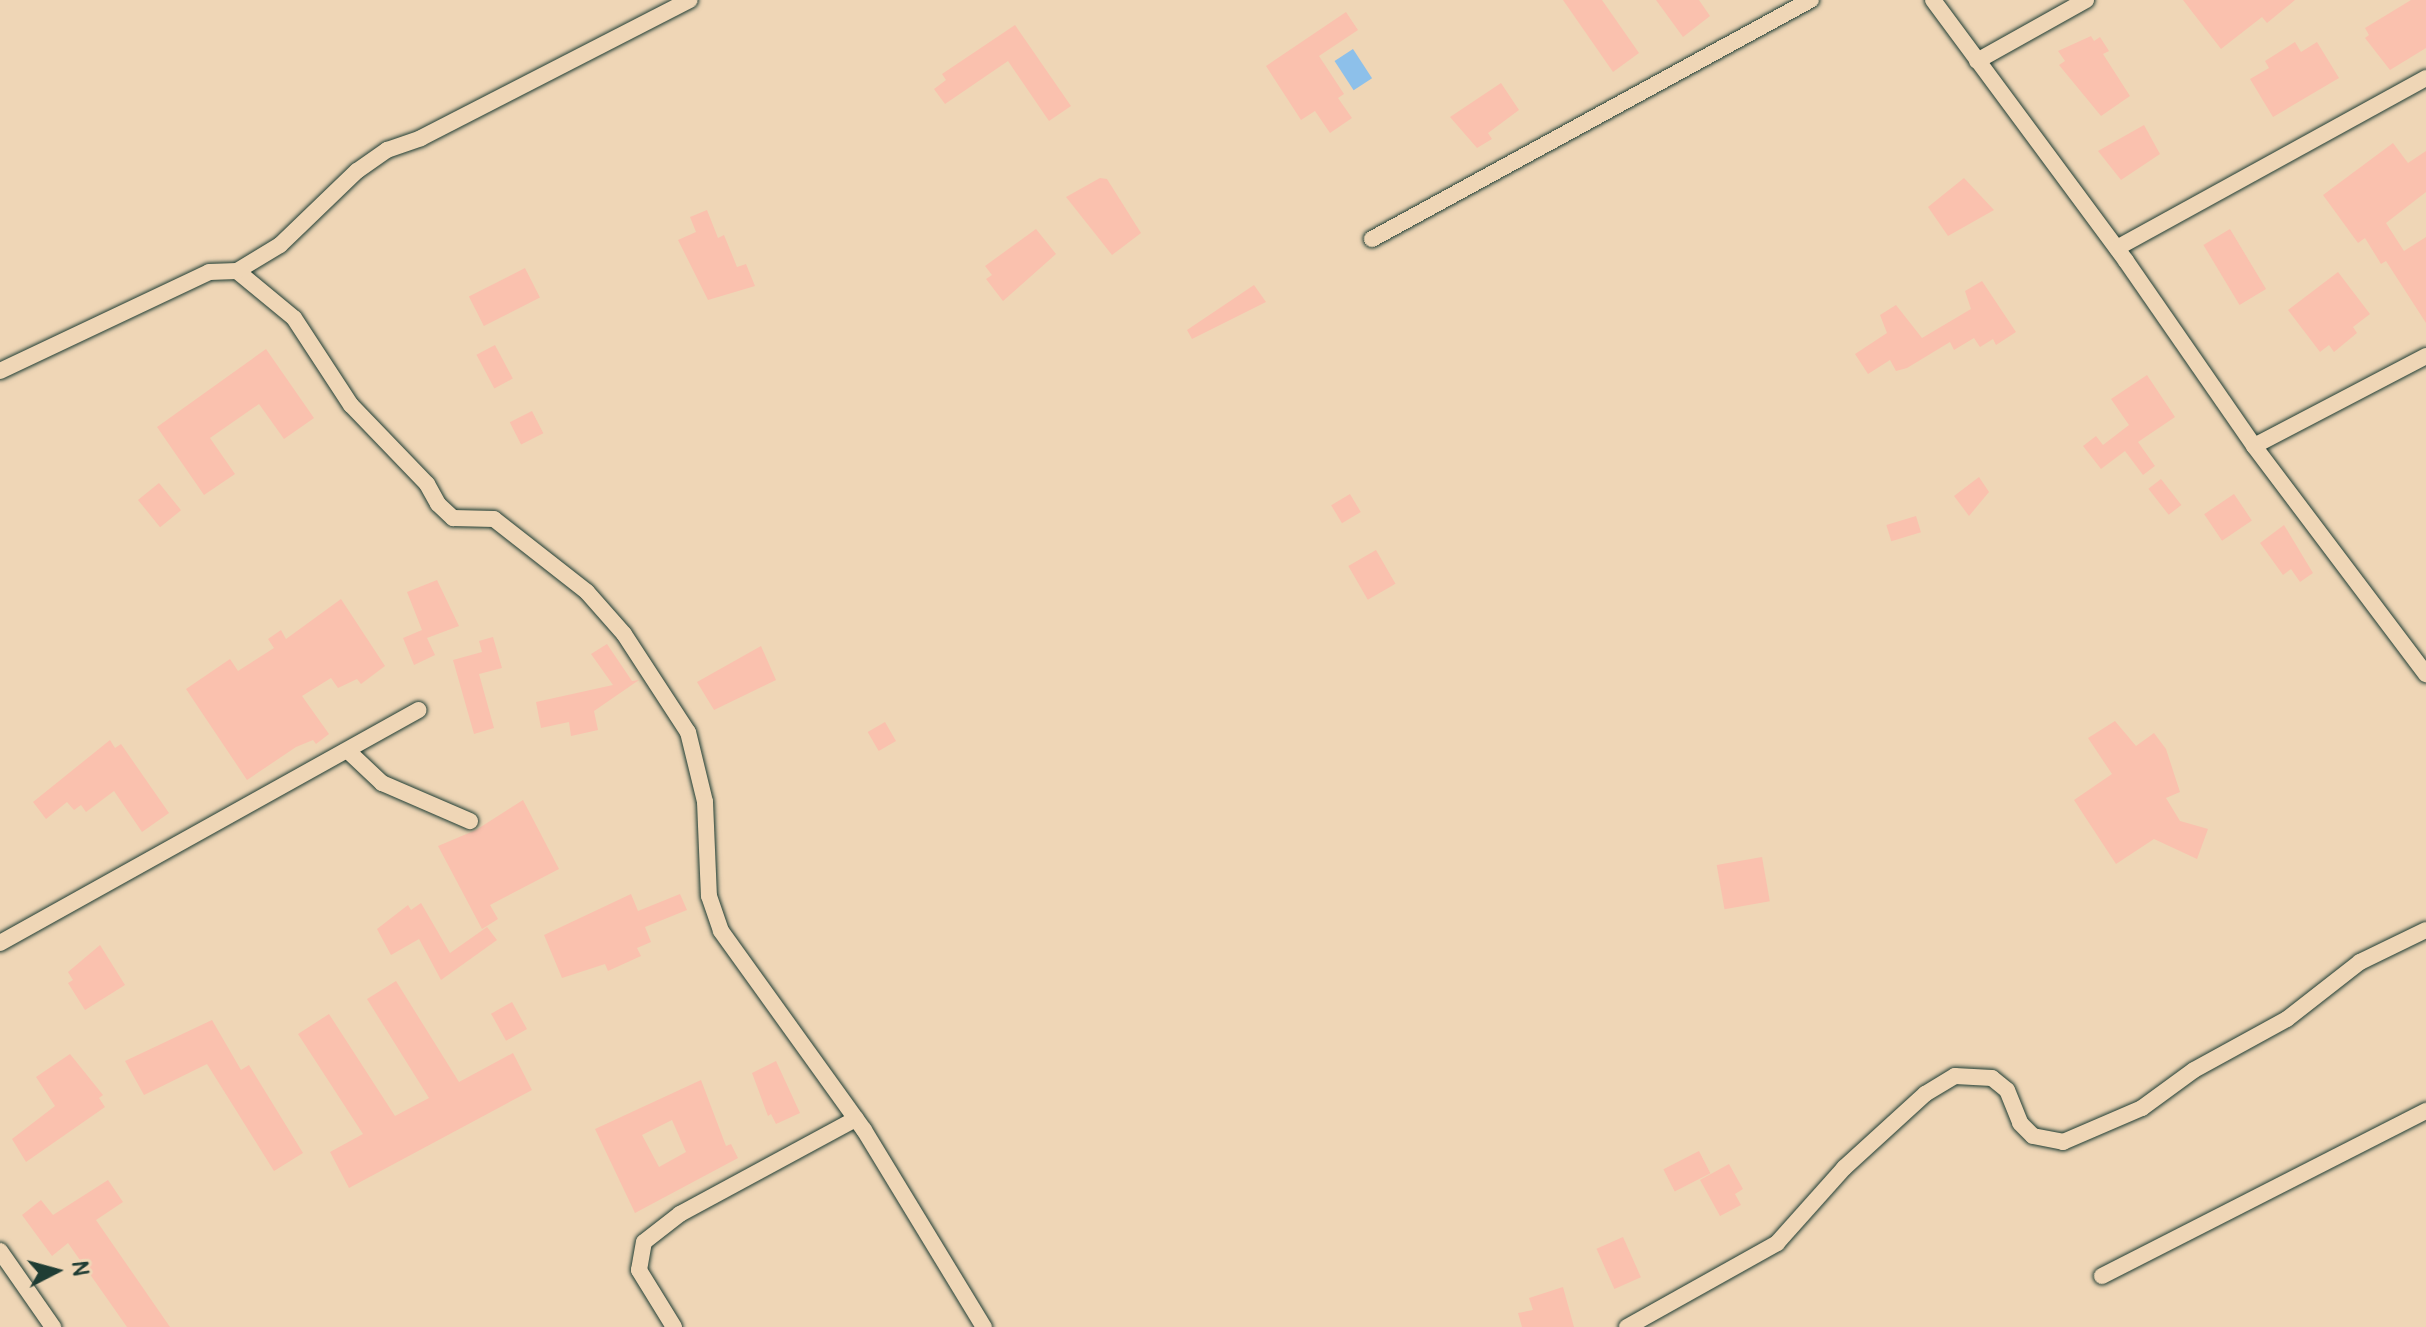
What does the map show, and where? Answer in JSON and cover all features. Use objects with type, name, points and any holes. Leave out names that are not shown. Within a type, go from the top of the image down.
[{"type":"street","points":[[0,371],[209,272],[237,271],[280,245],[357,171],[387,150],[421,138],[690,0]]},
{"type":"street","points":[[1372,239],[1811,0]]},
{"type":"street","points":[[1933,0],[2117,248],[2254,446],[2426,674]]},
{"type":"street","points":[[1977,61],[2086,0]]},
{"type":"street","points":[[2117,248],[2426,78]]},
{"type":"street","points":[[237,271],[294,318],[351,405],[427,484],[438,504],[453,518],[494,519],[587,592],[624,634],[688,732],[705,802],[709,896],[721,931],[856,1119],[910,1211],[946,1257],[984,1327]]},
{"type":"street","points":[[2254,446],[2426,356]]},
{"type":"street","points":[[0,943],[418,710]]},
{"type":"street","points":[[348,751],[382,783],[470,821]]},
{"type":"street","points":[[1627,1327],[1777,1243],[1844,1168],[1925,1094],[1955,1076],[1992,1078],[2007,1090],[2020,1123],[2033,1136],[2063,1142],[2142,1108],[2194,1070],[2287,1019],[2334,978],[2387,945],[2426,930]]},
{"type":"street","points":[[2102,1276],[2426,1111]]},
{"type":"street","points":[[674,1327],[639,1270],[644,1242],[680,1214],[856,1119]]},
{"type":"street","points":[[0,1251],[53,1327]]},
{"type":"water","points":[[1353,49],[1372,78],[1354,90],[1335,61]]},
{"type":"building","points":[[1563,0],[1602,0],[1639,53],[1613,72]]},
{"type":"building","points":[[1656,0],[1699,0],[1710,16],[1683,37]]},
{"type":"building","points":[[2183,0],[2295,0],[2267,23],[2262,17],[2221,49]]},
{"type":"building","points":[[2411,0],[2426,0],[2426,48],[2390,70],[2365,38],[2369,35],[2365,28]]},
{"type":"building","points":[[1346,12],[1358,30],[1319,56],[1344,94],[1338,98],[1352,118],[1330,133],[1315,111],[1301,120],[1266,66]]},
{"type":"building","points":[[1015,25],[1071,106],[1049,121],[1008,61],[945,104],[934,89],[946,80],[942,74]]},
{"type":"building","points":[[2091,36],[2094,41],[2100,37],[2109,51],[2103,54],[2130,96],[2101,116],[2059,65],[2065,61],[2058,51]]},
{"type":"building","points":[[2295,42],[2301,52],[2317,42],[2339,78],[2273,117],[2250,79],[2269,68],[2265,61]]},
{"type":"building","points":[[1501,83],[1519,110],[1488,133],[1492,139],[1477,148],[1450,117]]},
{"type":"building","points":[[2144,125],[2160,154],[2121,180],[2098,151]]},
{"type":"building","points":[[2393,143],[2408,163],[2426,151],[2426,192],[2386,223],[2404,251],[2426,237],[2426,323],[2386,261],[2381,264],[2365,238],[2358,243],[2323,195]]},
{"type":"building","points":[[1100,178],[1107,179],[1141,233],[1112,255],[1066,197]]},
{"type":"building","points":[[1964,178],[1994,210],[1948,236],[1928,207]]},
{"type":"building","points":[[707,210],[718,238],[724,235],[737,267],[746,264],[755,286],[708,300],[678,240],[696,232],[690,217]]},
{"type":"building","points":[[1036,229],[1056,254],[1003,301],[986,279],[992,275],[985,266]]},
{"type":"building","points":[[2230,229],[2266,289],[2239,305],[2203,245]]},
{"type":"building","points":[[525,268],[540,297],[484,326],[469,297]]},
{"type":"building","points":[[2338,272],[2370,314],[2353,327],[2357,333],[2334,352],[2329,345],[2320,352],[2288,310]]},
{"type":"building","points":[[1982,281],[2016,332],[1996,345],[1993,339],[1980,347],[1974,338],[1954,350],[1950,342],[1907,368],[1896,371],[1890,360],[1868,374],[1855,354],[1887,333],[1880,315],[1896,305],[1922,338],[1971,309],[1965,291]]},
{"type":"building","points":[[1254,285],[1266,302],[1192,339],[1187,330]]},
{"type":"building","points":[[495,345],[513,379],[494,388],[476,355]]},
{"type":"building","points":[[266,349],[314,418],[284,439],[259,404],[210,438],[235,474],[204,495],[157,427]]},
{"type":"building","points":[[2147,375],[2175,417],[2138,442],[2155,466],[2143,475],[2125,451],[2101,469],[2083,446],[2096,436],[2103,445],[2129,425],[2111,399]]},
{"type":"building","points":[[532,411],[543,433],[521,445],[510,422]]},
{"type":"building","points":[[1979,477],[1989,492],[1969,516],[1954,496]]},
{"type":"building","points":[[2161,479],[2181,505],[2169,515],[2148,489]]},
{"type":"building","points":[[159,483],[181,510],[160,527],[138,500]]},
{"type":"building","points":[[1350,494],[1361,512],[1342,523],[1331,505]]},
{"type":"building","points":[[2234,494],[2252,521],[2222,541],[2204,514]]},
{"type":"building","points":[[1916,516],[1921,532],[1891,541],[1886,525]]},
{"type":"building","points":[[2284,525],[2313,573],[2300,582],[2291,569],[2283,575],[2260,543]]},
{"type":"building","points":[[1376,550],[1396,584],[1368,600],[1348,566]]},
{"type":"building","points":[[437,580],[459,626],[427,638],[435,655],[414,665],[403,638],[422,630],[407,592]]},
{"type":"building","points":[[341,599],[385,666],[361,684],[357,679],[338,688],[331,678],[302,696],[329,734],[316,744],[313,740],[296,747],[247,780],[186,689],[230,659],[238,671],[274,648],[268,639],[281,630],[286,639]]},
{"type":"building","points":[[493,637],[502,668],[479,674],[494,728],[474,734],[453,660],[482,652],[479,641]]},
{"type":"building","points":[[607,644],[632,681],[639,680],[594,711],[598,730],[571,736],[569,722],[541,728],[536,702],[613,685],[591,654]]},
{"type":"building","points":[[761,646],[776,680],[714,710],[697,682]]},
{"type":"building","points":[[2115,721],[2136,746],[2154,733],[2166,749],[2180,792],[2166,798],[2180,821],[2208,829],[2197,859],[2154,839],[2116,864],[2074,800],[2112,774],[2088,738]]},
{"type":"building","points":[[885,722],[896,741],[879,751],[868,732]]},
{"type":"building","points":[[110,740],[115,748],[121,744],[169,813],[142,832],[114,791],[86,812],[81,805],[74,810],[67,802],[46,819],[33,802]]},
{"type":"building","points":[[523,800],[559,869],[490,905],[498,919],[482,929],[438,846],[476,830]]},
{"type":"building","points":[[1762,857],[1770,901],[1725,909],[1717,865]]},
{"type":"building","points":[[631,894],[638,911],[680,894],[687,910],[645,927],[651,942],[637,948],[641,956],[608,971],[605,964],[562,978],[544,935]]},
{"type":"building","points":[[421,903],[450,953],[487,927],[497,940],[441,980],[419,939],[391,955],[377,929],[408,905],[411,910]]},
{"type":"building","points":[[100,945],[125,985],[85,1010],[68,983],[73,980],[68,972]]},
{"type":"building","points":[[396,981],[459,1082],[513,1053],[532,1090],[349,1188],[330,1152],[363,1134],[298,1034],[329,1014],[395,1116],[429,1098],[367,999]]},
{"type":"building","points":[[512,1002],[527,1029],[506,1041],[491,1014]]},
{"type":"building","points":[[212,1020],[241,1070],[249,1065],[303,1153],[274,1171],[207,1064],[144,1095],[125,1061]]},
{"type":"building","points":[[70,1054],[103,1095],[99,1098],[105,1107],[26,1162],[12,1139],[55,1106],[36,1077]]},
{"type":"building","points":[[776,1061],[800,1113],[776,1124],[771,1114],[768,1116],[752,1073]]},
{"type":"building","points":[[701,1080],[726,1146],[731,1144],[738,1158],[635,1213],[595,1129]],"holes":[[[672,1120],[686,1152],[659,1167],[642,1135]]]},
{"type":"building","points":[[1699,1151],[1710,1173],[1675,1191],[1663,1169]]},
{"type":"building","points":[[1729,1164],[1743,1189],[1735,1194],[1741,1205],[1720,1216],[1700,1180]]},
{"type":"building","points":[[108,1180],[123,1202],[96,1220],[170,1327],[127,1327],[68,1243],[52,1256],[22,1215],[41,1200],[53,1215]]},
{"type":"building","points":[[1623,1237],[1641,1277],[1614,1289],[1597,1249]]},
{"type":"building","points":[[1563,1287],[1574,1327],[1522,1327],[1518,1313],[1533,1310],[1529,1298]]}]
